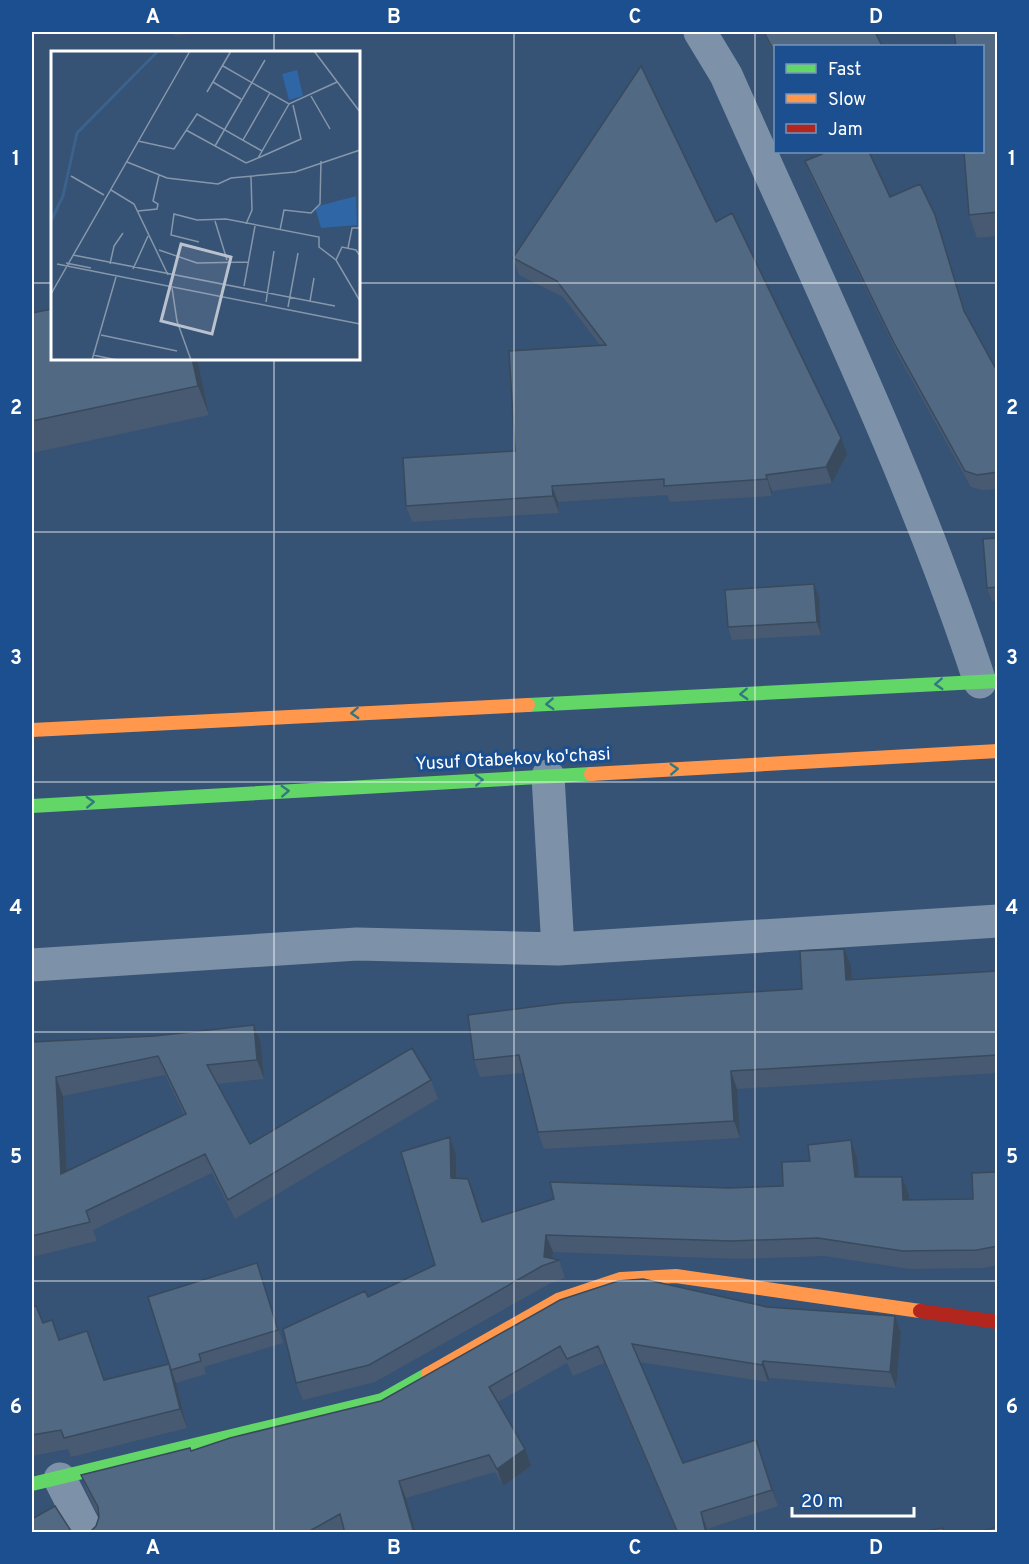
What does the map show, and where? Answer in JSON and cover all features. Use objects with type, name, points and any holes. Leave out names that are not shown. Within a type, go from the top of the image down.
[{"type":"main road","points":[[32,730],[989,682]]},
{"type":"main road","name":"Yusuf Otabekov ko'chasi","points":[[32,806],[998,751]]},
{"type":"main road","points":[[46,1481],[382,1400],[558,1300],[621,1279],[676,1276],[998,1322]]},
{"type":"street","points":[[700,32],[726,75],[898,464],[958,614],[989,682]]},
{"type":"street","points":[[548,776],[558,949]]},
{"type":"street","points":[[32,965],[357,944],[558,949],[998,921]]},
{"type":"street","points":[[46,1481],[87,1533]]},
{"type":"building","points":[[764,32],[875,32],[882,45],[774,45],[774,51]]},
{"type":"building","points":[[954,32],[998,32],[998,212],[969,215],[964,153],[984,153],[984,45],[956,45]]},
{"type":"building","points":[[641,66],[716,222],[732,213],[841,438],[826,467],[766,475],[767,479],[664,486],[664,479],[552,486],[553,496],[406,506],[403,458],[515,451],[509,351],[606,345],[557,281],[513,258]]},
{"type":"building","points":[[869,153],[890,197],[920,184],[935,215],[964,311],[998,373],[998,472],[977,475],[965,471],[894,343],[805,161],[822,154]]},
{"type":"building","points":[[51,309],[51,360],[192,360],[198,386],[32,421],[32,313]]},
{"type":"building","points":[[998,538],[998,587],[987,588],[983,539]]},
{"type":"building","points":[[814,584],[817,622],[728,627],[725,590]]},
{"type":"building","points":[[844,949],[846,980],[998,971],[998,1055],[731,1071],[734,1121],[538,1132],[519,1055],[474,1060],[468,1015],[563,1003],[802,989],[800,951]]},
{"type":"building","points":[[254,1025],[257,1060],[207,1065],[250,1144],[412,1048],[431,1080],[228,1200],[205,1154],[86,1211],[90,1222],[32,1236],[32,1042],[155,1036]],"holes":[[[158,1056],[186,1114],[61,1174],[56,1077]]]},
{"type":"building","points":[[450,1137],[451,1178],[468,1179],[482,1222],[554,1199],[550,1182],[729,1188],[783,1186],[782,1162],[810,1161],[808,1145],[851,1140],[855,1177],[902,1177],[903,1200],[973,1199],[972,1173],[998,1172],[998,1246],[977,1250],[903,1251],[818,1238],[731,1241],[546,1235],[544,1257],[559,1260],[542,1266],[369,1365],[296,1383],[283,1329],[365,1291],[368,1297],[435,1265],[401,1152]]},
{"type":"building","points":[[257,1263],[278,1330],[199,1354],[201,1361],[171,1370],[148,1297]]},
{"type":"building","points":[[643,1279],[767,1307],[895,1316],[890,1372],[763,1361],[762,1365],[632,1344],[683,1463],[756,1440],[772,1490],[701,1512],[706,1533],[678,1533],[598,1346],[567,1359],[560,1346],[489,1387],[525,1449],[497,1469],[489,1455],[399,1481],[414,1533],[345,1533],[340,1514],[306,1533],[86,1533],[96,1526],[99,1517],[98,1507],[81,1475],[190,1448],[191,1451],[230,1438],[381,1401],[560,1300],[618,1281]]},
{"type":"building","points":[[36,1306],[43,1323],[52,1320],[59,1340],[87,1331],[104,1380],[169,1364],[180,1409],[64,1438],[61,1430],[32,1435],[32,1307]]},
{"type":"building","points":[[55,1506],[71,1531],[76,1533],[32,1533],[32,1519]]},
{"type":"building","points":[[998,1527],[998,1533],[974,1533]]},
{"type":"building","points":[[943,1528],[944,1533],[911,1533]]},
{"type":"traffic: fast","points":[[528,705],[998,681]]},
{"type":"traffic: fast","points":[[32,806],[591,774]]},
{"type":"traffic: fast","points":[[32,1484],[382,1400],[428,1374]]},
{"type":"traffic: slow","points":[[32,730],[528,705]]},
{"type":"traffic: slow","points":[[591,774],[998,751]]},
{"type":"traffic: slow","points":[[428,1374],[558,1300],[621,1279],[676,1276],[920,1311]]},
{"type":"traffic: jam","points":[[920,1311],[998,1322]]}]
